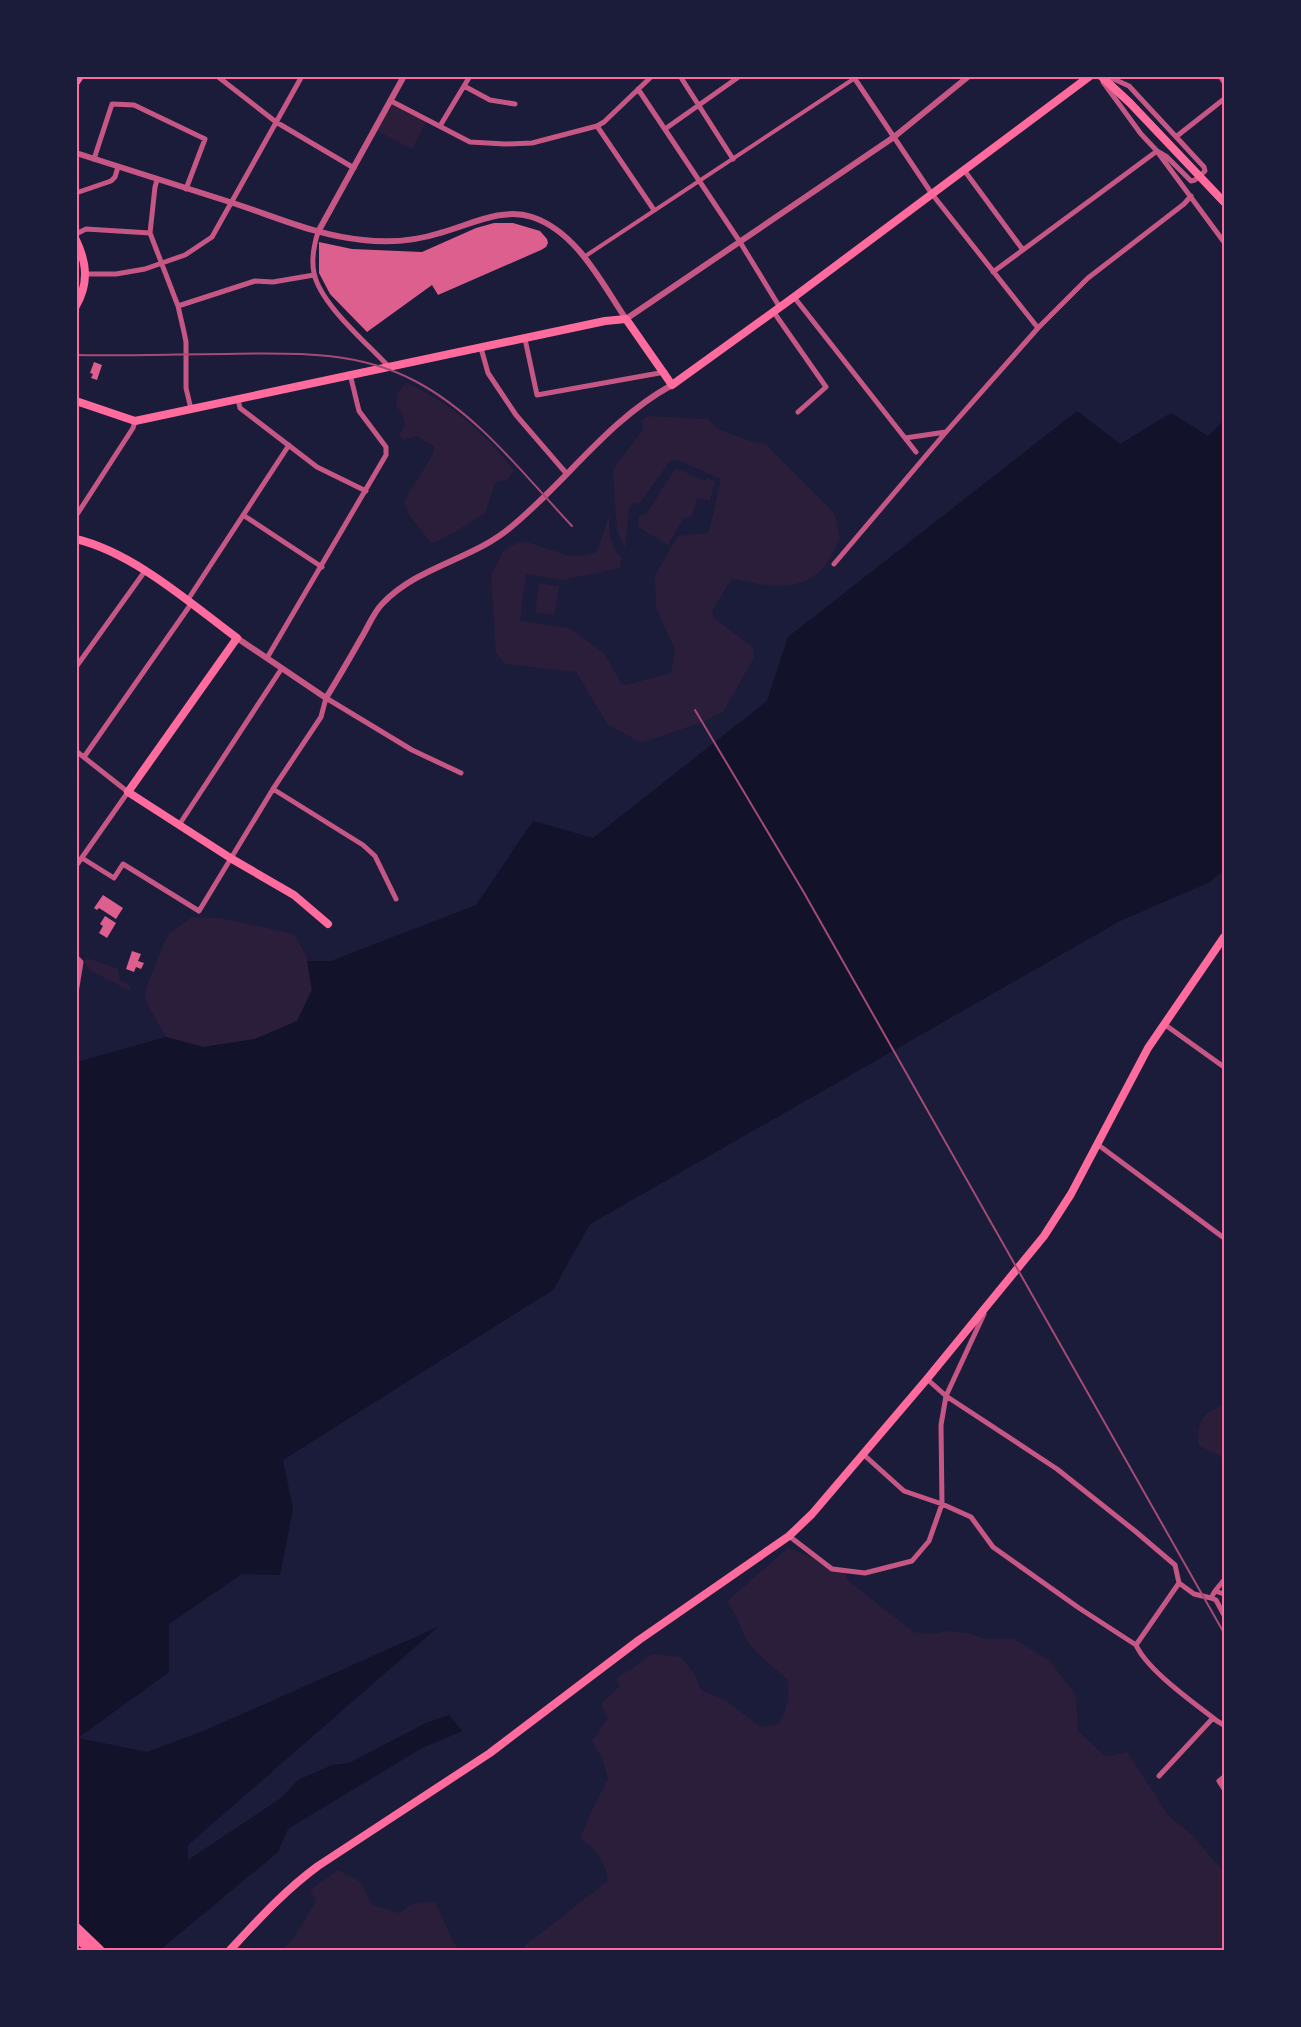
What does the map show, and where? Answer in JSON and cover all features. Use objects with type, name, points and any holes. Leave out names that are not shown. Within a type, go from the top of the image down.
[{"type":"highway","points":[[76,1926],[100,1950]]},
{"type":"highway","points":[[76,1937],[90,1950]]},
{"type":"main road","points":[[76,82],[80,76]]},
{"type":"main road","points":[[76,401],[135,421],[605,321],[626,319],[672,385],[1090,76]]},
{"type":"main road","points":[[1100,76],[1130,103],[1224,202]]},
{"type":"main road","points":[[76,240],[82,254],[86,274],[84,290],[76,306]]},
{"type":"main road","points":[[76,538],[113,552],[146,571],[237,638],[128,792],[294,895],[328,924]]},
{"type":"main road","points":[[230,1950],[264,1912],[301,1878],[490,1753],[639,1640],[789,1536],[812,1514],[864,1455],[1044,1236],[1071,1194],[1148,1048],[1224,937]]},
{"type":"street","points":[[217,76],[276,122],[354,168]]},
{"type":"street","points":[[86,274],[121,274],[161,264],[185,255],[212,237],[302,76]]},
{"type":"street","points":[[388,367],[328,303],[314,275],[314,247],[318,232],[404,76]]},
{"type":"street","points":[[440,126],[470,76]]},
{"type":"street","points":[[391,101],[470,142],[532,144],[597,126],[652,76]]},
{"type":"street","points":[[680,76],[733,159]]},
{"type":"street","points":[[665,129],[740,76]]},
{"type":"street","points":[[76,153],[318,232],[362,240],[407,240],[441,233],[484,218],[518,214],[538,219],[565,236],[584,257],[626,319],[894,137],[969,76]]},
{"type":"street","points":[[1100,76],[1141,134],[1157,151],[1224,242]]},
{"type":"street","points":[[1107,76],[1129,86],[1204,167],[1204,171],[1191,181],[1167,157],[1157,151]]},
{"type":"street","points":[[1220,76],[1224,82]]},
{"type":"street","points":[[584,257],[855,77],[932,194],[1038,328]]},
{"type":"street","points":[[464,86],[490,100],[515,104]]},
{"type":"street","points":[[638,89],[740,242],[776,308],[826,387],[798,412]]},
{"type":"street","points":[[1176,136],[1224,99]]},
{"type":"street","points":[[94,159],[112,104],[134,105],[205,139],[186,189]]},
{"type":"street","points":[[597,126],[654,210]]},
{"type":"street","points":[[993,272],[1157,151]]},
{"type":"street","points":[[76,193],[111,182],[118,167]]},
{"type":"street","points":[[964,170],[1023,250]]},
{"type":"street","points":[[157,180],[150,233],[178,306],[186,342],[186,388],[191,409]]},
{"type":"street","points":[[834,564],[1038,328],[1088,278],[1192,197]]},
{"type":"street","points":[[76,234],[86,229],[150,233]]},
{"type":"street","points":[[178,306],[255,281],[273,282],[314,275]]},
{"type":"street","points":[[794,297],[916,452]]},
{"type":"street","points":[[525,339],[537,395],[665,372]]},
{"type":"street","points":[[481,348],[488,374],[516,415],[566,473]]},
{"type":"street","points":[[267,658],[386,454],[386,447],[359,411],[350,374]]},
{"type":"street","points":[[82,858],[114,878],[123,864],[199,911],[273,789],[321,717],[326,698],[380,606],[397,589],[417,576],[495,540],[535,506],[606,434],[645,401],[672,385]]},
{"type":"street","points":[[238,400],[240,408],[317,467],[366,491]]},
{"type":"street","points":[[76,516],[133,428],[135,421]]},
{"type":"street","points":[[905,438],[946,432]]},
{"type":"street","points":[[84,757],[189,602],[289,445]]},
{"type":"street","points":[[243,515],[322,567]]},
{"type":"street","points":[[76,667],[146,571]]},
{"type":"street","points":[[237,638],[326,698],[411,750],[461,773]]},
{"type":"street","points":[[179,825],[282,668]]},
{"type":"street","points":[[76,751],[128,792],[76,866]]},
{"type":"street","points":[[273,789],[363,845],[375,856],[396,899]]},
{"type":"street","points":[[76,957],[81,962],[76,993]]},
{"type":"street","points":[[1164,1024],[1224,1067]]},
{"type":"street","points":[[1097,1144],[1224,1238]]},
{"type":"street","points":[[789,1536],[832,1569],[866,1573],[912,1560],[929,1541],[942,1504],[941,1425],[946,1396],[990,1300]]},
{"type":"street","points":[[927,1379],[946,1396],[1057,1469],[1135,1531],[1175,1565],[1179,1583],[1194,1594],[1216,1600],[1224,1616]]},
{"type":"street","points":[[864,1455],[904,1491],[971,1517],[993,1547],[1136,1645],[1140,1654],[1155,1669],[1224,1725]]},
{"type":"street","points":[[1211,1598],[1224,1580]]},
{"type":"street","points":[[1136,1645],[1179,1583]]},
{"type":"street","points":[[1215,1591],[1224,1594]]},
{"type":"street","points":[[1159,1776],[1213,1718]]},
{"type":"street","points":[[1224,1777],[1219,1781],[1224,1789]]},
{"type":"shaded area","points":[[392,103],[426,122],[412,149],[377,131]]},
{"type":"shaded area","points":[[406,383],[437,399],[466,420],[492,444],[514,471],[507,480],[496,482],[485,513],[432,544],[409,515],[404,501],[433,454],[434,447],[417,436],[403,440],[399,435],[405,425],[403,415],[396,406],[398,392]]},
{"type":"shaded area","points":[[1077,411],[1120,444],[1171,413],[1208,436],[1224,420],[1224,870],[1210,882],[1120,921],[590,1224],[553,1290],[283,1460],[293,1509],[280,1575],[242,1574],[169,1624],[169,1672],[78,1738],[147,1752],[206,1730],[438,1627],[188,1845],[188,1860],[281,1798],[298,1780],[332,1765],[349,1763],[426,1723],[449,1715],[462,1731],[420,1749],[288,1829],[278,1852],[160,1950],[77,1950],[77,1062],[166,1037],[203,1047],[255,1039],[297,1021],[312,990],[307,961],[331,961],[476,905],[533,821],[593,838],[767,701],[788,637]]},
{"type":"shaded area","points":[[648,416],[708,419],[718,429],[765,444],[835,514],[840,539],[823,568],[801,583],[779,586],[735,579],[730,581],[712,612],[714,618],[753,647],[754,658],[723,712],[705,721],[642,743],[608,725],[576,672],[505,664],[496,653],[491,576],[503,551],[519,542],[530,543],[570,556],[595,553],[609,515],[613,544],[622,558],[620,568],[563,580],[526,574],[520,621],[569,628],[604,653],[621,683],[626,685],[671,673],[675,650],[656,608],[655,575],[678,536],[709,531],[721,479],[675,459],[670,461],[640,503],[632,504],[629,509],[625,548],[617,531],[613,473],[643,429],[640,422]]},
{"type":"shaded area","points":[[676,468],[705,481],[707,478],[715,481],[710,501],[697,498],[692,516],[683,519],[668,545],[638,527],[639,515],[646,514]]},
{"type":"shaded area","points":[[539,583],[559,586],[554,615],[535,612]]},
{"type":"shaded area","points":[[192,917],[221,918],[294,934],[307,957],[312,990],[297,1021],[255,1039],[203,1047],[166,1037],[145,1000],[146,988],[170,933]]},
{"type":"shaded area","points":[[87,958],[118,969],[120,980],[130,986],[130,991],[89,970],[84,961]]},
{"type":"shaded area","points":[[1224,1405],[1224,1458],[1198,1445],[1198,1437],[1202,1419],[1211,1411]]},
{"type":"shaded area","points":[[788,1548],[844,1568],[848,1581],[914,1632],[931,1634],[948,1631],[968,1633],[985,1639],[1014,1639],[1050,1661],[1076,1695],[1078,1731],[1106,1757],[1127,1752],[1168,1815],[1192,1835],[1224,1872],[1224,1950],[526,1950],[524,1946],[608,1881],[599,1856],[580,1838],[608,1779],[602,1757],[592,1741],[608,1718],[601,1704],[620,1686],[616,1679],[653,1654],[681,1657],[695,1674],[701,1690],[728,1702],[761,1727],[778,1724],[787,1703],[788,1680],[760,1656],[746,1640],[727,1601]]},
{"type":"shaded area","points":[[338,1870],[361,1882],[372,1905],[399,1913],[413,1904],[435,1901],[459,1950],[282,1950],[294,1938],[316,1901],[310,1890]]},
{"type":"building","points":[[494,223],[513,223],[540,231],[548,243],[541,250],[438,295],[432,285],[367,332],[330,294],[319,273],[319,242],[352,249],[422,252],[476,228]]},
{"type":"building","points":[[94,362],[102,365],[97,380],[91,378],[93,374],[90,373]]},
{"type":"building","points":[[103,895],[123,908],[116,919],[99,908],[97,910],[94,908]]},
{"type":"building","points":[[105,916],[116,923],[107,938],[99,933],[103,926],[100,924]]},
{"type":"building","points":[[132,951],[141,954],[138,961],[144,963],[141,969],[136,967],[134,972],[126,969]]},
{"type":"railway","points":[[76,355],[299,354],[347,359],[393,371],[438,395],[480,428],[572,526]]},
{"type":"railway","points":[[695,710],[803,891],[1224,1633]]}]
